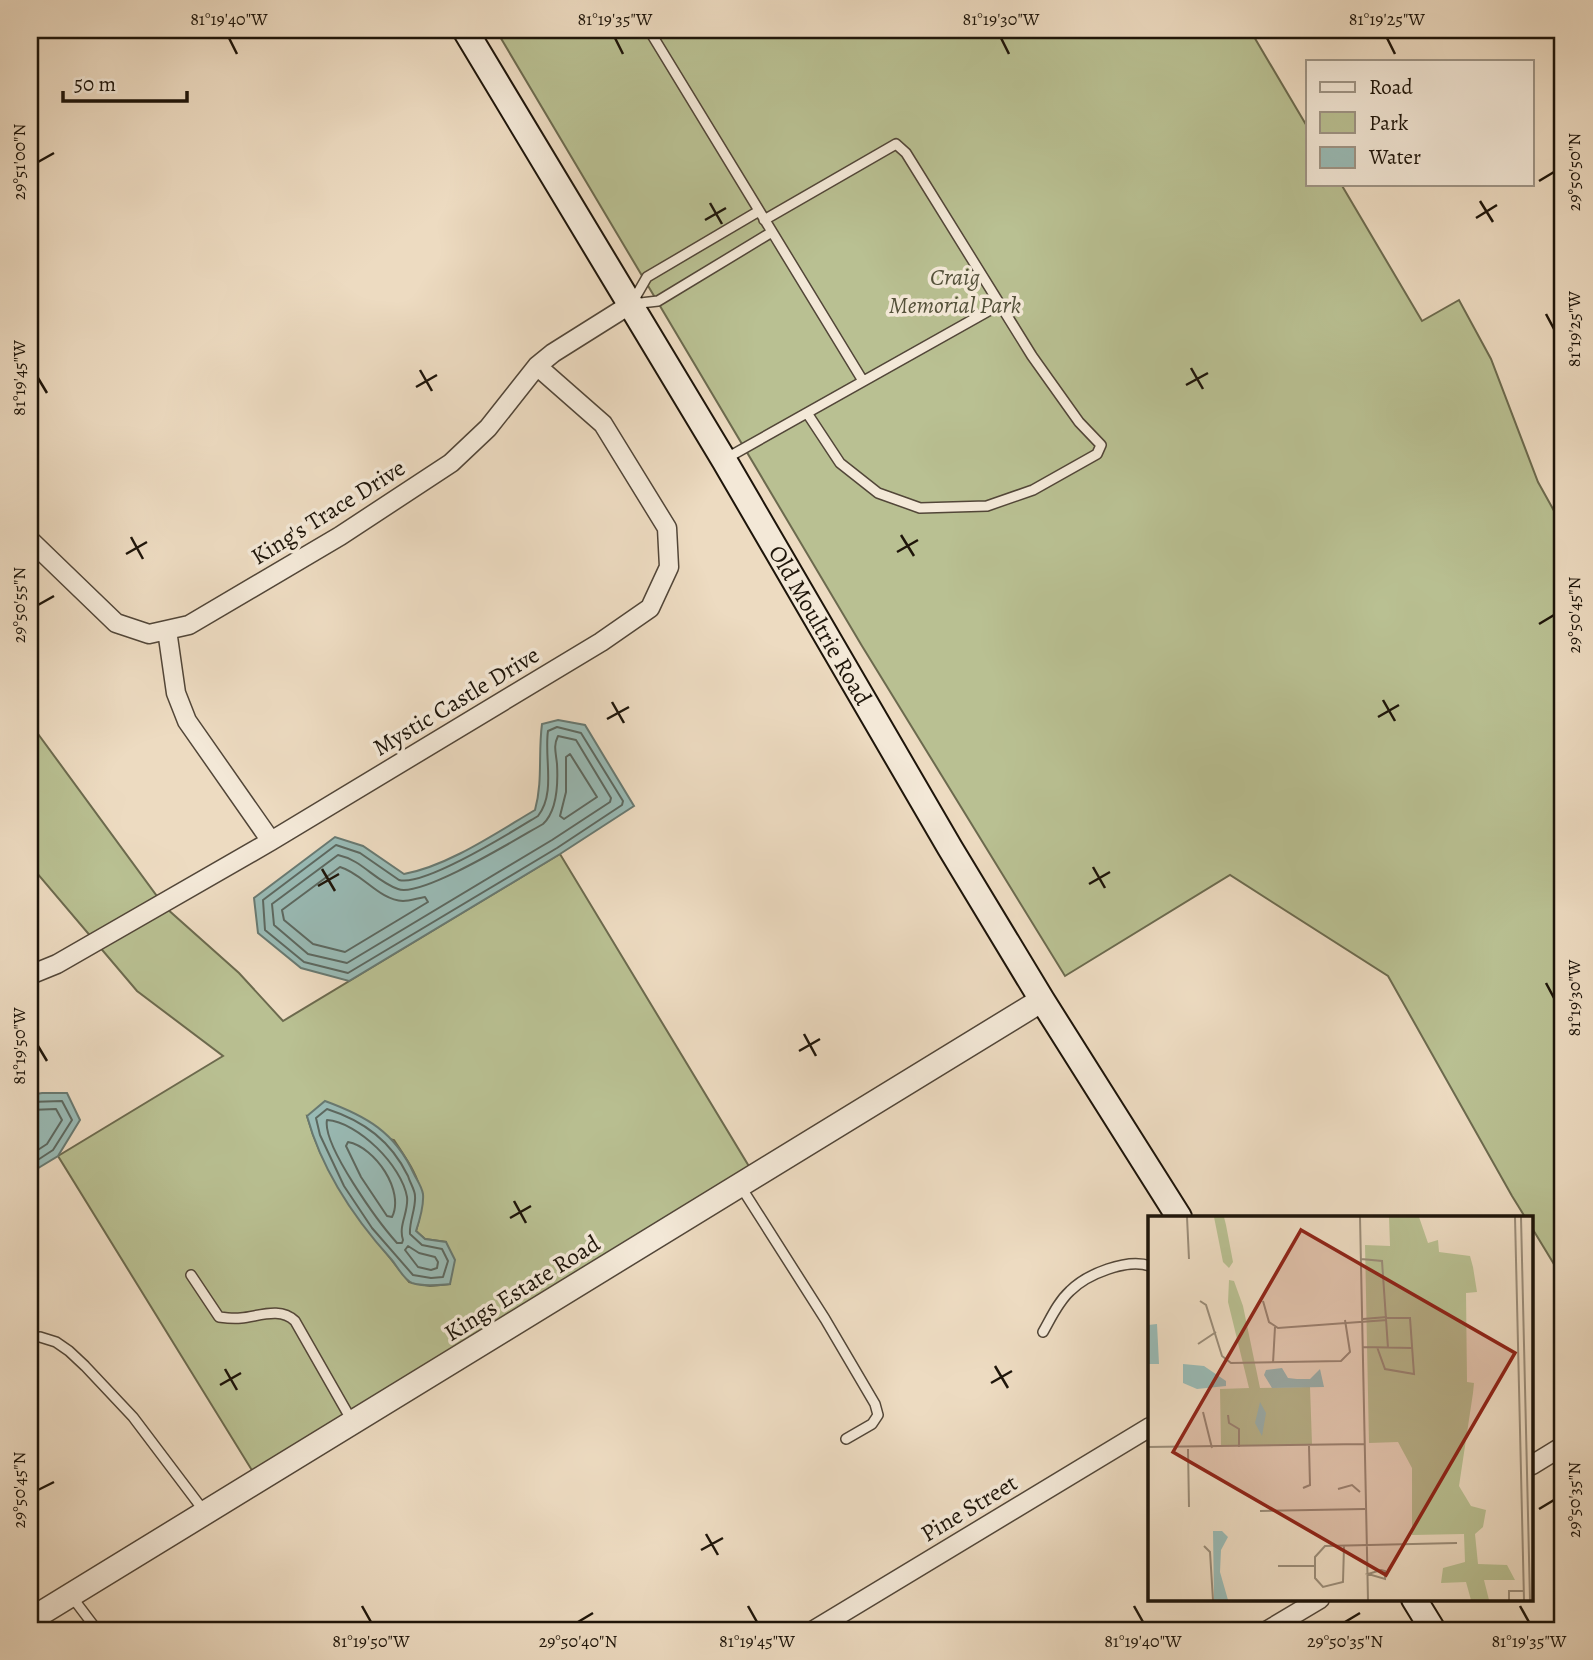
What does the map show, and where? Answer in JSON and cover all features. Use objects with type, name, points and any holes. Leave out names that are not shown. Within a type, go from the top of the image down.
[{"type":"main road","name":"Old Moultrie Road","points":[[465,30],[724,460],[950,848],[1178,1216]]},
{"type":"main road","points":[[1415,1600],[1433,1630]]},
{"type":"street","name":"King's Trace Drive","points":[[30,540],[117,623],[149,634],[189,625],[340,536],[451,463],[488,428],[537,366],[552,353],[631,304]]},
{"type":"street","name":"Mystic Castle Drive","points":[[30,975],[57,964],[271,841],[601,642],[650,608],[669,567],[667,528],[603,424],[537,366]]},
{"type":"street","points":[[167,630],[176,693],[187,721],[271,841]]},
{"type":"street","name":"Kings Estate Road","points":[[30,1620],[1042,1000]]},
{"type":"street","name":"Pine Street","points":[[814,1630],[1148,1428]]},
{"type":"street","points":[[1534,1464],[1563,1446]]},
{"type":"street","points":[[1268,1630],[1318,1600]]},
{"type":"lane","points":[[649,30],[863,381]]},
{"type":"lane","points":[[764,220],[896,144],[906,153],[999,305],[1079,422],[1101,445],[1097,454],[1033,489],[987,506],[920,508],[878,493],[840,463],[807,414]]},
{"type":"lane","points":[[631,304],[647,277],[759,211]]},
{"type":"lane","points":[[631,304],[658,301],[772,232]]},
{"type":"lane","points":[[724,460],[999,305]]},
{"type":"lane","points":[[740,1185],[875,1404],[878,1415],[872,1424],[846,1439]]},
{"type":"lane","points":[[1042,1332],[1071,1289],[1109,1269],[1132,1262],[1148,1266]]},
{"type":"lane","points":[[191,1275],[219,1317],[239,1318],[270,1313],[287,1314],[295,1321],[353,1422]]},
{"type":"lane","points":[[40,1337],[56,1342],[69,1351],[101,1383],[155,1444],[205,1512]]},
{"type":"lane","points":[[71,1595],[97,1630]]},
{"type":"green space","name":"Craig Memorial Park","points":[[496,30],[1250,30],[1306,125],[1306,186],[1342,186],[1422,321],[1459,300],[1491,359],[1538,482],[1563,527],[1563,1279],[1534,1231],[1534,1216],[1524,1216],[1512,1196],[1388,976],[1230,875],[1065,976],[862,646]]},
{"type":"green space","points":[[30,723],[165,907],[239,973],[283,1021],[560,854],[750,1168],[253,1472],[58,1156],[223,1056],[137,991],[30,865]],"holes":[[[307,1116],[394,1140],[409,1163],[421,1193],[416,1231],[425,1239],[446,1242],[450,1284],[430,1286],[409,1282],[363,1224],[336,1184]]]},
{"type":"water","points":[[558,720],[585,725],[634,806],[560,854],[349,981],[301,968],[258,933],[254,898],[335,837],[363,846],[404,874],[455,856],[535,810],[539,789],[542,724]]},
{"type":"water","points":[[67,1093],[80,1120],[58,1156],[30,1173],[30,1095]]},
{"type":"water","points":[[325,1101],[378,1127],[398,1147],[423,1194],[416,1231],[425,1239],[446,1242],[455,1260],[450,1284],[426,1285],[409,1281],[352,1210],[321,1156],[307,1116]]}]
